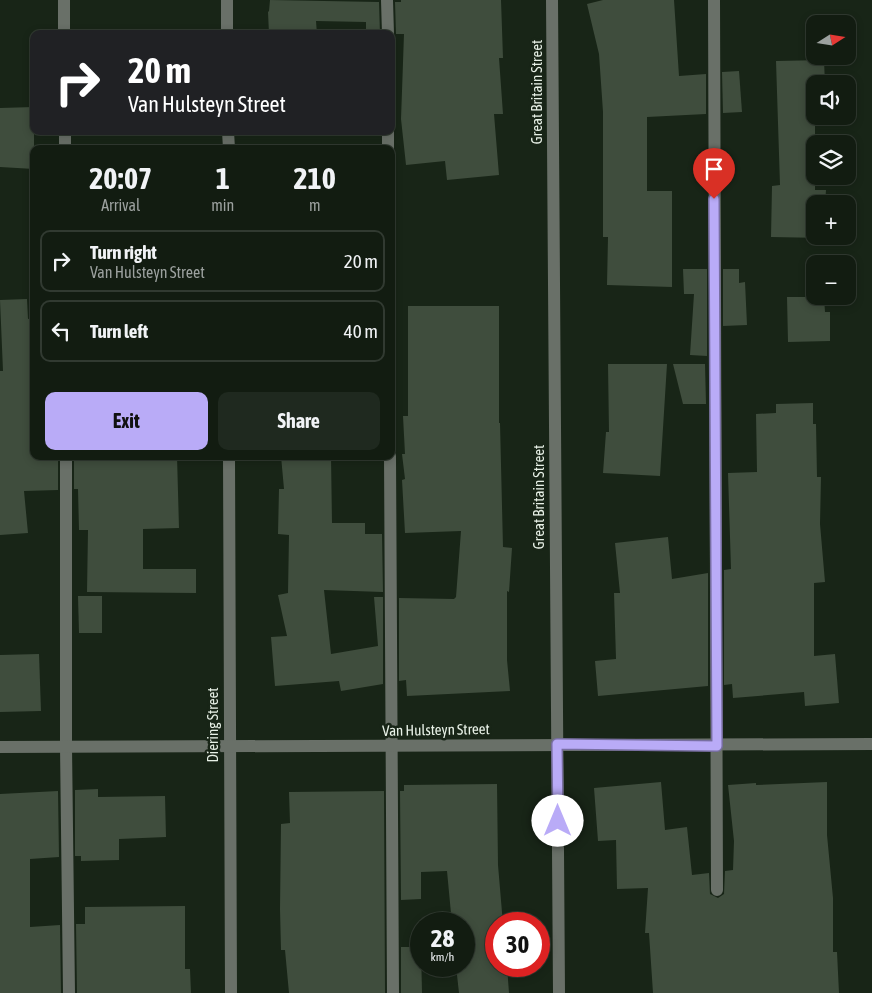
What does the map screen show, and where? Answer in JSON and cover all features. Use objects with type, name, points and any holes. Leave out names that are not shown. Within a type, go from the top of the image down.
[{"type":"street","points":[[64,0],[64,30]]},
{"type":"street","points":[[227,0],[227,30]]},
{"type":"street","points":[[388,0],[388,30]]},
{"type":"street","name":"Great Britain Street","points":[[552,0],[559,993]]},
{"type":"street","points":[[714,0],[717,890]]},
{"type":"street","points":[[66,460],[66,746],[69,993]]},
{"type":"street","name":"Diering Street","points":[[229,460],[231,993]]},
{"type":"street","points":[[390,460],[393,993]]},
{"type":"street","name":"Van Hulsteyn Street","points":[[0,747],[872,744]]},
{"type":"building","points":[[270,0],[379,2],[380,30],[366,30],[366,22],[316,21],[317,30],[269,30]]},
{"type":"building","points":[[401,0],[501,0],[503,58],[499,58],[503,114],[494,114],[499,175],[447,180],[445,161],[406,165],[401,119],[404,34],[396,34],[395,2],[401,2]]},
{"type":"building","points":[[603,0],[674,0],[679,76],[706,74],[706,114],[647,117],[647,191],[672,191],[672,287],[607,285],[608,237],[603,237],[603,112],[599,54],[587,4]]},
{"type":"building","points":[[806,60],[806,65],[824,65],[825,75],[806,75],[806,125],[815,125],[815,135],[806,135],[806,185],[815,185],[815,190],[826,190],[826,195],[806,195],[806,238],[771,237],[772,186],[780,185],[776,61]]},
{"type":"building","points":[[739,71],[742,112],[723,113],[722,72]]},
{"type":"building","points":[[30,107],[30,135],[34,135],[34,145],[30,145],[30,169],[0,167],[0,108]]},
{"type":"building","points":[[683,269],[707,269],[707,356],[690,355],[694,294],[684,294]]},
{"type":"building","points":[[723,269],[739,269],[739,283],[745,282],[747,325],[723,326]]},
{"type":"building","points":[[787,297],[806,297],[806,305],[825,305],[825,312],[830,312],[830,341],[788,342]]},
{"type":"building","points":[[27,299],[28,319],[30,319],[30,460],[58,460],[58,490],[24,491],[28,533],[0,535],[0,371],[3,371],[0,300]]},
{"type":"building","points":[[408,306],[499,306],[499,423],[503,547],[512,548],[509,592],[507,591],[507,660],[510,691],[407,696],[406,680],[399,681],[399,598],[454,599],[456,597],[461,531],[405,533],[402,480],[405,479],[402,454],[405,454],[403,416],[408,416]]},
{"type":"building","points":[[608,364],[667,364],[660,476],[603,473],[606,432],[609,432]]},
{"type":"building","points":[[673,364],[705,364],[706,404],[683,404]]},
{"type":"building","points":[[813,403],[813,424],[816,424],[817,477],[821,477],[820,524],[825,582],[814,583],[814,656],[835,654],[839,703],[805,706],[804,692],[733,698],[732,684],[724,685],[724,570],[731,569],[728,473],[757,472],[756,414],[776,413],[776,404]]},
{"type":"building","points":[[74,460],[177,460],[179,528],[143,529],[143,569],[196,569],[196,593],[87,592],[88,530],[79,530],[78,489],[74,489]]},
{"type":"building","points":[[281,460],[331,460],[332,523],[365,523],[365,534],[382,534],[383,592],[324,590],[331,654],[378,646],[374,597],[383,597],[383,684],[341,691],[339,681],[275,686],[271,637],[287,636],[278,595],[288,593],[289,535],[278,534],[279,489],[284,489]]},
{"type":"building","points":[[668,537],[672,579],[708,573],[708,686],[598,696],[595,661],[616,659],[614,593],[620,593],[615,543]]},
{"type":"building","points":[[78,596],[102,596],[102,633],[79,633]]},
{"type":"building","points":[[39,654],[41,711],[0,712],[0,655]]},
{"type":"building","points":[[661,782],[665,830],[687,827],[692,875],[709,873],[710,894],[718,898],[724,894],[725,871],[733,870],[734,841],[728,785],[827,782],[827,835],[833,898],[833,952],[837,952],[839,993],[653,993],[649,933],[645,933],[648,888],[617,889],[616,840],[598,841],[594,788]]},
{"type":"building","points":[[497,784],[498,865],[502,912],[485,912],[485,977],[508,977],[509,993],[459,993],[457,977],[475,977],[475,912],[451,912],[447,871],[421,872],[421,899],[401,900],[400,791],[404,791],[404,785]]},
{"type":"building","points":[[98,789],[98,797],[165,796],[166,837],[119,839],[119,860],[81,861],[81,856],[75,856],[75,790]]},
{"type":"building","points":[[58,791],[59,857],[30,859],[30,927],[60,925],[61,993],[0,993],[0,794]]},
{"type":"building","points":[[384,791],[385,993],[289,993],[285,950],[281,950],[280,909],[281,824],[290,823],[289,792]]},
{"type":"building","points":[[185,906],[185,969],[190,969],[191,993],[77,993],[76,924],[85,924],[85,907]]},
{"type":"building","points":[[401,947],[410,947],[410,977],[422,977],[422,993],[401,993]]},
{"type":"route","points":[[558,821],[557,744],[717,746],[714,199]]}]
